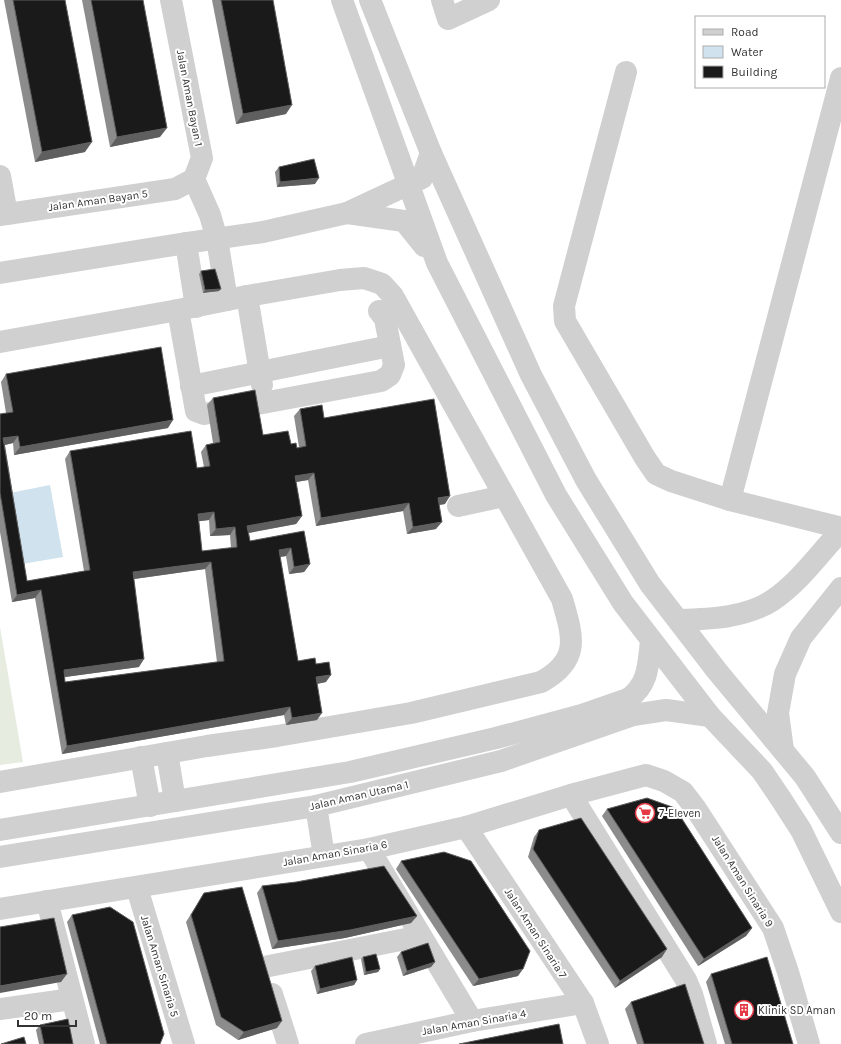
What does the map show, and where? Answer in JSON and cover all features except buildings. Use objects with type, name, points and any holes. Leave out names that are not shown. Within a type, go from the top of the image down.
[{"type":"street","name":"Jalan Aman Bayan 1","points":[[171,0],[202,158],[194,179]]},
{"type":"street","points":[[342,0],[437,263],[556,494],[606,577],[651,641],[710,716],[762,771],[801,830],[841,912]]},
{"type":"street","points":[[370,0],[431,153],[531,375],[586,480],[642,571],[717,670],[805,777],[841,833]]},
{"type":"street","points":[[445,9],[489,0]]},
{"type":"street","points":[[626,72],[564,306],[564,315],[641,451],[656,474],[671,481],[730,500],[838,528]]},
{"type":"street","points":[[730,500],[841,78]]},
{"type":"street","points":[[0,273],[264,232],[347,213],[408,186],[422,178],[431,153]]},
{"type":"street","points":[[0,176],[3,215]]},
{"type":"street","name":"Jalan Aman Bayan 5","points":[[3,215],[175,189],[194,179]]},
{"type":"street","points":[[194,179],[210,215],[237,298],[260,372],[265,402]]},
{"type":"street","points":[[347,213],[404,221],[437,263]]},
{"type":"street","points":[[186,243],[187,309],[191,386],[196,411],[204,414],[381,381],[407,364],[418,340]]},
{"type":"street","points":[[0,342],[187,309],[237,298],[364,278],[382,284],[393,296],[562,599],[571,640],[568,657],[556,673],[541,682],[411,713],[141,757],[0,782]]},
{"type":"street","points":[[379,311],[385,319],[394,365],[390,375]]},
{"type":"street","points":[[191,386],[390,346]]},
{"type":"street","points":[[458,506],[504,496]]},
{"type":"street","points":[[678,620],[725,617],[747,612],[773,600],[798,579],[838,528]]},
{"type":"street","points":[[838,528],[836,546],[841,558]]},
{"type":"street","points":[[782,750],[778,713],[785,674],[801,638],[841,588]]},
{"type":"street","points":[[0,830],[350,772],[496,738],[582,715],[628,699],[634,695],[645,680],[651,641]]},
{"type":"street","name":"Jalan Aman Utama 1","points":[[0,857],[316,806],[501,761],[633,715],[666,710],[710,716]]},
{"type":"street","points":[[167,753],[176,801]]},
{"type":"street","points":[[141,757],[150,806]]},
{"type":"street","points":[[316,806],[350,772]]},
{"type":"street","name":"Jalan Aman Sinaria 6","points":[[0,909],[137,888],[230,870],[369,849],[466,827],[571,795],[646,775],[664,781]]},
{"type":"street","name":"Jalan Aman Sinaria 9","points":[[664,781],[683,792],[696,809],[773,928],[788,972],[809,1044]]},
{"type":"street","points":[[282,783],[293,793],[316,806]]},
{"type":"street","points":[[571,795],[686,980],[706,1044]]},
{"type":"street","points":[[316,806],[324,856]]},
{"type":"street","name":"Jalan Aman Sinaria 7","points":[[466,827],[583,1003],[598,1044]]},
{"type":"street","points":[[369,849],[472,1021]]},
{"type":"street","points":[[230,870],[238,893]]},
{"type":"street","name":"Jalan Aman Sinaria 5","points":[[137,888],[184,1044]]},
{"type":"street","points":[[47,901],[84,1044]]},
{"type":"street","points":[[264,967],[421,936]]},
{"type":"street","points":[[256,945],[288,1044]]},
{"type":"street","points":[[0,1009],[72,999]]},
{"type":"street","name":"Jalan Aman Sinaria 4","points":[[366,1044],[472,1021],[583,1003]]},
{"type":"shaded area","points":[[0,627],[23,762],[0,765]]},
{"type":"water","points":[[50,485],[63,557],[22,564],[10,493]]},
{"type":"place","name":"7-Eleven","points":[[645,813]]},
{"type":"place","name":"Klinik SD Aman","points":[[744,1010]]}]
